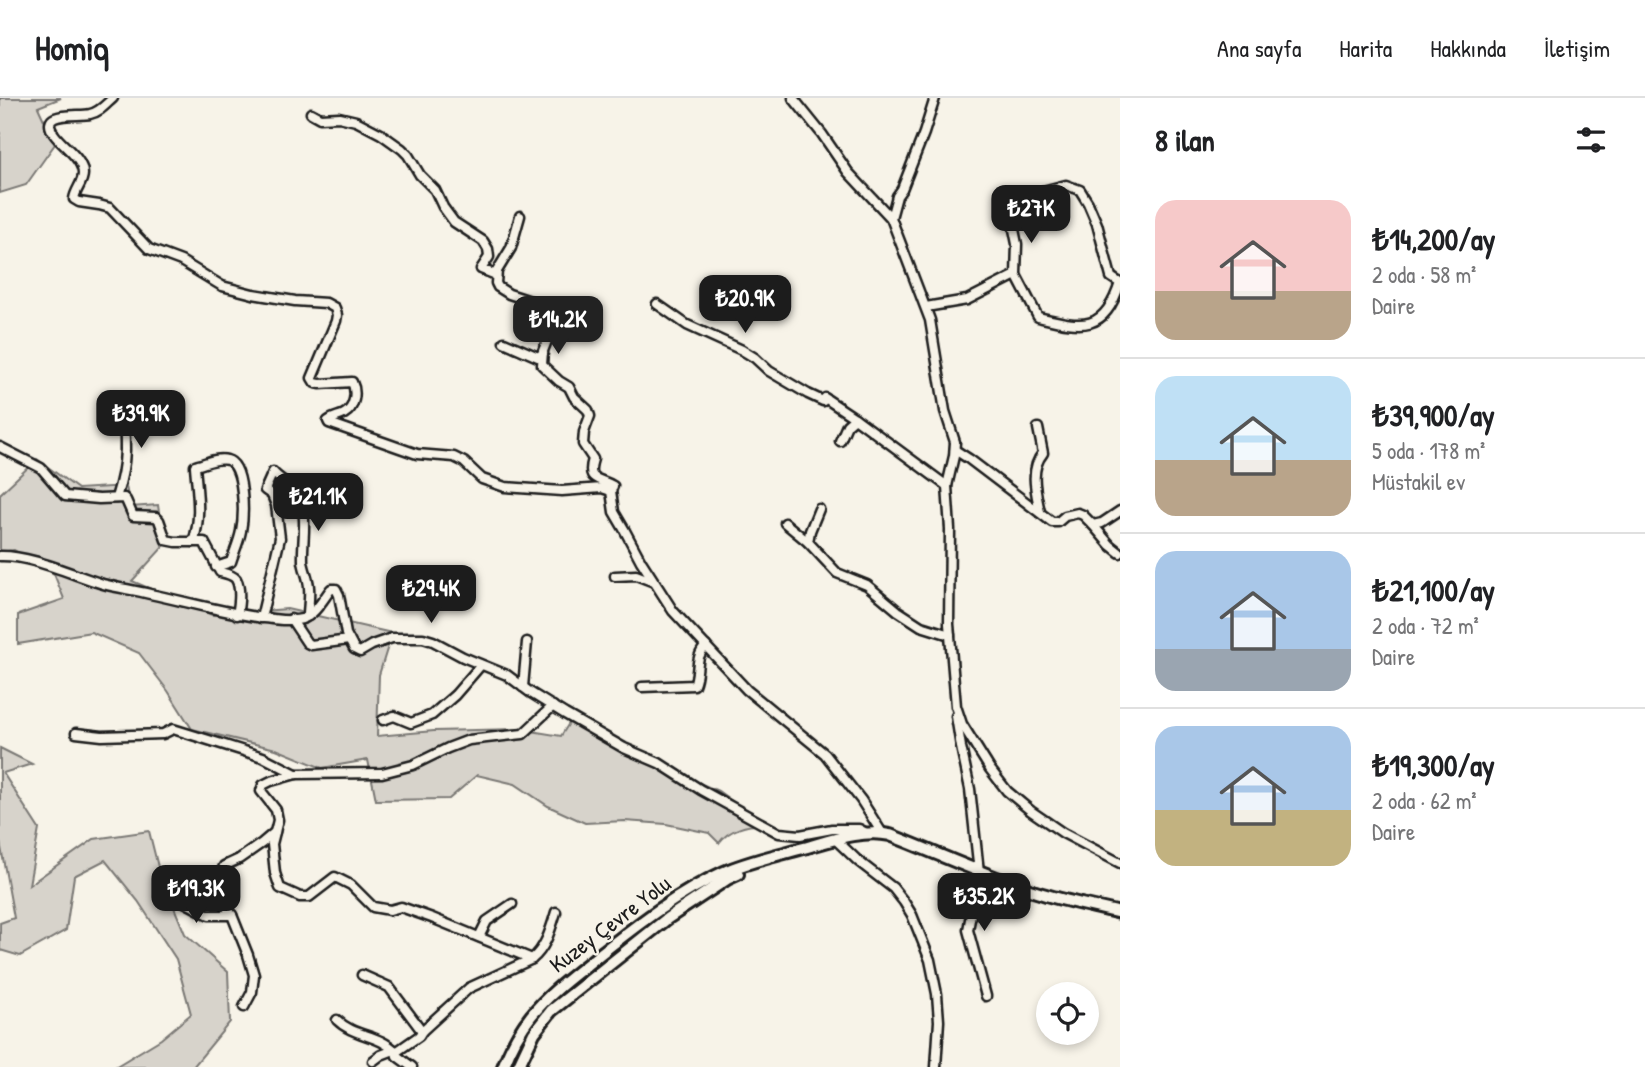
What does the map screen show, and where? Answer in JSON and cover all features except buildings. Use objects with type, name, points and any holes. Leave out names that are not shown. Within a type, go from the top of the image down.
[{"type":"main road","name":"Kuzey Çevre Yolu","points":[[503,1067],[519,1034],[547,998],[634,928],[703,882],[758,859],[835,839],[882,834],[979,872],[1072,903],[1120,913]]},
{"type":"main road","name":"Kuzey Çevre Yolu","points":[[518,1067],[534,1033],[551,1012],[575,990],[699,896],[776,855]]},
{"type":"street","points":[[113,98],[103,108],[91,114],[56,117],[50,124],[49,127],[57,138],[82,166],[83,175],[75,191],[74,200],[110,208],[149,249],[181,261],[222,286],[253,294],[326,303],[335,308],[336,321],[312,378],[320,384],[352,382],[355,391],[351,408],[327,422],[417,454],[454,457],[464,462],[482,479],[505,487],[562,491],[603,488],[611,491]]},
{"type":"street","points":[[793,98],[848,173],[891,218],[930,320],[945,411],[955,442],[947,486],[950,529],[950,635],[958,733],[971,789],[979,872],[968,930],[986,996]]},
{"type":"street","points":[[891,218],[897,196],[902,190],[924,133],[934,98]]},
{"type":"street","points":[[311,113],[320,118],[339,117],[356,121],[385,137],[406,153],[420,175],[437,193],[454,222],[485,244],[489,257],[481,269],[495,275]]},
{"type":"street","points":[[1066,185],[1080,190],[1097,224],[1111,277],[1119,283],[1114,300],[1096,322],[1083,325],[1038,317],[1016,275],[1017,244],[1008,200],[1066,185]]},
{"type":"street","points":[[520,216],[511,248],[495,275],[496,283],[503,290],[522,299],[549,307],[557,316],[543,353],[542,365],[569,387],[574,397],[590,413],[583,436],[584,446],[593,458],[590,469],[593,477],[614,488],[611,491],[612,509],[654,582],[673,611],[747,690],[825,754],[861,800],[882,834]]},
{"type":"street","points":[[926,307],[967,300],[1016,275]]},
{"type":"street","points":[[657,304],[687,326],[742,349],[769,371],[808,394],[823,401],[825,398],[947,486]]},
{"type":"street","points":[[504,342],[538,357],[543,353]]},
{"type":"street","points":[[116,498],[126,450],[118,402]]},
{"type":"street","points":[[840,441],[847,425],[855,418]]},
{"type":"street","points":[[1038,428],[1043,453],[1037,461],[1035,471],[1040,512]]},
{"type":"street","points":[[0,447],[41,468],[65,496],[124,498],[133,516],[156,517],[166,540],[204,542],[220,572],[236,579],[240,600],[237,615]]},
{"type":"street","points":[[955,450],[1052,522],[1060,521],[1068,515],[1083,515],[1120,553]]},
{"type":"street","points":[[193,542],[199,516],[195,466],[221,459],[229,460],[238,471],[241,486],[242,530],[232,562],[216,566]]},
{"type":"street","points":[[261,618],[280,538],[276,505],[272,495],[265,490],[273,472],[276,477],[290,484],[302,505],[303,561],[309,587],[308,616]]},
{"type":"street","points":[[808,542],[819,509]]},
{"type":"street","points":[[1093,525],[1102,523],[1120,512]]},
{"type":"street","points":[[785,523],[808,542],[837,573],[867,584],[898,611],[921,626],[950,635]]},
{"type":"street","points":[[0,556],[10,556],[60,569],[105,585],[261,618],[301,619],[308,616],[334,588],[339,595],[346,634],[354,649],[360,652],[392,638],[423,638],[433,641],[463,657],[507,674],[552,706],[624,748],[659,763],[701,790],[779,833],[800,835],[832,829],[859,829],[868,834]]},
{"type":"street","points":[[615,576],[636,575],[654,582]]},
{"type":"street","points":[[290,619],[311,645],[349,640]]},
{"type":"street","points":[[523,687],[527,642]]},
{"type":"street","points":[[642,687],[694,685],[700,652],[706,646]]},
{"type":"street","points":[[383,720],[394,716],[411,723],[432,715],[455,695],[481,664]]},
{"type":"street","points":[[532,958],[401,907],[390,910],[373,907],[351,885],[335,877],[309,897],[300,897],[280,888],[275,873],[272,844],[278,820],[276,810],[261,791],[266,783],[296,774],[382,773],[413,765],[470,740],[523,734],[552,706]]},
{"type":"street","points":[[956,706],[962,724],[1007,791],[1063,833],[1120,863]]},
{"type":"street","points":[[76,733],[102,736],[163,734],[173,729],[262,757],[296,774]]},
{"type":"street","points":[[244,1007],[252,992],[254,975],[232,915],[219,890],[220,874],[225,866],[275,832]]},
{"type":"street","points":[[835,839],[858,862],[893,888],[912,915],[930,960],[937,994],[939,1021],[936,1067]]},
{"type":"street","points":[[171,895],[209,915],[232,915]]},
{"type":"street","points":[[479,937],[487,921],[512,904]]},
{"type":"street","points":[[373,1062],[381,1055],[395,1051],[419,1036],[469,988],[538,954],[547,940],[556,912]]},
{"type":"street","points":[[362,975],[389,987],[422,1031]]},
{"type":"street","points":[[337,1020],[344,1027],[380,1040],[412,1067]]},
{"type":"shaded area","points":[[0,98],[61,98],[38,107],[55,144],[26,185],[0,193]]},
{"type":"shaded area","points":[[37,459],[78,489],[126,486],[130,507],[158,505],[164,546],[132,581],[212,615],[287,609],[392,633],[379,675],[377,736],[434,731],[519,729],[561,736],[571,720],[629,753],[718,791],[765,825],[739,828],[719,843],[709,833],[666,824],[625,821],[585,823],[548,806],[515,784],[477,775],[449,799],[376,800],[368,760],[322,768],[276,749],[192,729],[139,653],[91,632],[18,644],[18,615],[64,599],[54,574],[14,550],[0,552],[0,494]]},
{"type":"shaded area","points":[[0,748],[32,764],[3,773],[39,829],[29,885],[94,839],[149,831],[159,871],[185,934],[228,972],[230,1022],[193,1067],[115,1067],[161,1039],[191,1014],[176,959],[138,901],[105,860],[74,876],[66,930],[20,956],[0,950],[0,923],[14,918],[0,842]]}]
